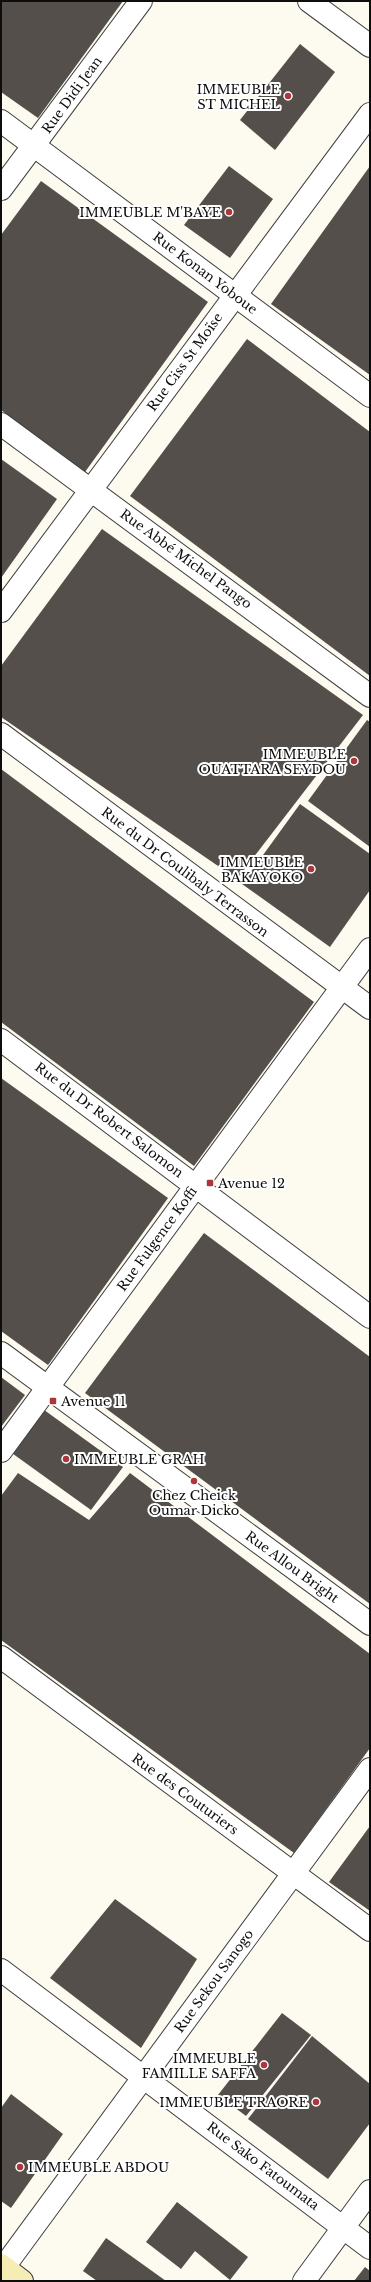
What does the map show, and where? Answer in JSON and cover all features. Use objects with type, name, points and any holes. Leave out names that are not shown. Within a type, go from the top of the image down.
[{"type":"street","name":"Rue Didi Jean","points":[[1,189],[141,1]]},
{"type":"street","points":[[309,1],[370,46]]},
{"type":"street","name":"Rue Ciss St Moïse","points":[[1,611],[370,114]]},
{"type":"street","name":"Rue Konan Yoboue","points":[[1,121],[370,396]]},
{"type":"street","name":"Rue Abbé Michel Pango","points":[[1,424],[370,696]]},
{"type":"street","name":"Rue du Dr Coulibaly Terrasson","points":[[1,734],[370,1008]]},
{"type":"street","name":"Rue Fulgence Koffi","points":[[1,1451],[370,949]]},
{"type":"street","name":"Rue du Dr Robert Salomon","points":[[1,1040],[370,1317]]},
{"type":"street","name":"Rue Allou Bright","points":[[1,1353],[370,1624]]},
{"type":"street","name":"Rue des Couturiers","points":[[1,1657],[105,1736],[293,1872],[370,1930]]},
{"type":"street","name":"Rue Sekou Sanogo","points":[[2,2268],[370,1769]]},
{"type":"street","name":"Rue Sako Fatoumata","points":[[1,1970],[144,2076],[370,2248]]},
{"type":"street","points":[[304,2281],[370,2191]]},
{"type":"street","points":[[2,2268],[22,2281]]},
{"type":"building","points":[[1,1],[123,1],[38,118],[1,92]]},
{"type":"building","name":"IMMEUBLE ST MICHEL","points":[[300,44],[335,72],[275,150],[240,120]]},
{"type":"building","name":"IMMEUBLE M'BAYE","points":[[229,166],[273,199],[230,258],[184,225]]},
{"type":"building","points":[[370,166],[370,375],[271,304]]},
{"type":"building","points":[[41,181],[208,302],[85,472],[1,410],[1,235]]},
{"type":"building","points":[[247,339],[370,432],[370,676],[130,496]]},
{"type":"building","points":[[1,459],[57,499],[1,578]]},
{"type":"building","points":[[102,529],[363,715],[237,879],[1,717],[1,666]]},
{"type":"building","name":"IMMEUBLE OUATTARA SEYDOU","points":[[367,720],[370,722],[370,847],[308,801]]},
{"type":"building","points":[[1,769],[314,1002],[194,1166],[1,1022]]},
{"type":"building","name":"IMMEUBLE BAKAYOKO","points":[[300,804],[370,854],[370,890],[330,947],[242,884]]},
{"type":"building","points":[[1,1078],[168,1198],[48,1365],[1,1331]]},
{"type":"building","points":[[204,1233],[370,1357],[370,1604],[85,1393]]},
{"type":"building","points":[[1,1377],[25,1395],[1,1427]]},
{"type":"building","name":"IMMEUBLE GRAH","points":[[40,1407],[123,1467],[91,1510],[9,1451]]},
{"type":"building","points":[[18,1473],[89,1520],[130,1473],[370,1654],[370,1748],[294,1853],[1,1640],[1,1496]]},
{"type":"building","points":[[370,1826],[370,1911],[329,1882]]},
{"type":"building","points":[[115,1899],[197,1959],[141,2048],[50,1978]]},
{"type":"building","name":"IMMEUBLE FAMILLE SAFFA","points":[[282,2013],[311,2035],[246,2116],[218,2095]]},
{"type":"building","name":"IMMEUBLE TRAORE","points":[[312,2036],[370,2084],[370,2123],[328,2179],[248,2119]]},
{"type":"building","name":"IMMEUBLE ABDOU","points":[[11,2094],[63,2134],[11,2208],[1,2201],[1,2108]]},
{"type":"building","points":[[177,2202],[248,2257],[230,2280],[195,2251],[181,2269],[146,2242]]},
{"type":"building","points":[[106,2238],[166,2281],[97,2281],[83,2271]]},
{"type":"building","points":[[365,2267],[370,2271],[370,2281],[354,2281]]},
{"type":"place","name":"IMMEUBLE ST MICHEL","points":[[288,96]]},
{"type":"place","name":"IMMEUBLE M'BAYE","points":[[229,212]]},
{"type":"place","name":"IMMEUBLE OUATTARA SEYDOU","points":[[354,761]]},
{"type":"place","name":"IMMEUBLE BAKAYOKO","points":[[311,869]]},
{"type":"place","name":"Avenue 12","points":[[210,1183]]},
{"type":"place","name":"Avenue 11","points":[[53,1401]]},
{"type":"place","name":"IMMEUBLE GRAH","points":[[66,1459]]},
{"type":"place","name":"Chez Cheick Oumar Dicko","points":[[194,1481]]},
{"type":"place","name":"IMMEUBLE FAMILLE SAFFA","points":[[264,2065]]},
{"type":"place","name":"IMMEUBLE TRAORE","points":[[316,2102]]},
{"type":"place","name":"IMMEUBLE ABDOU","points":[[20,2167]]}]
